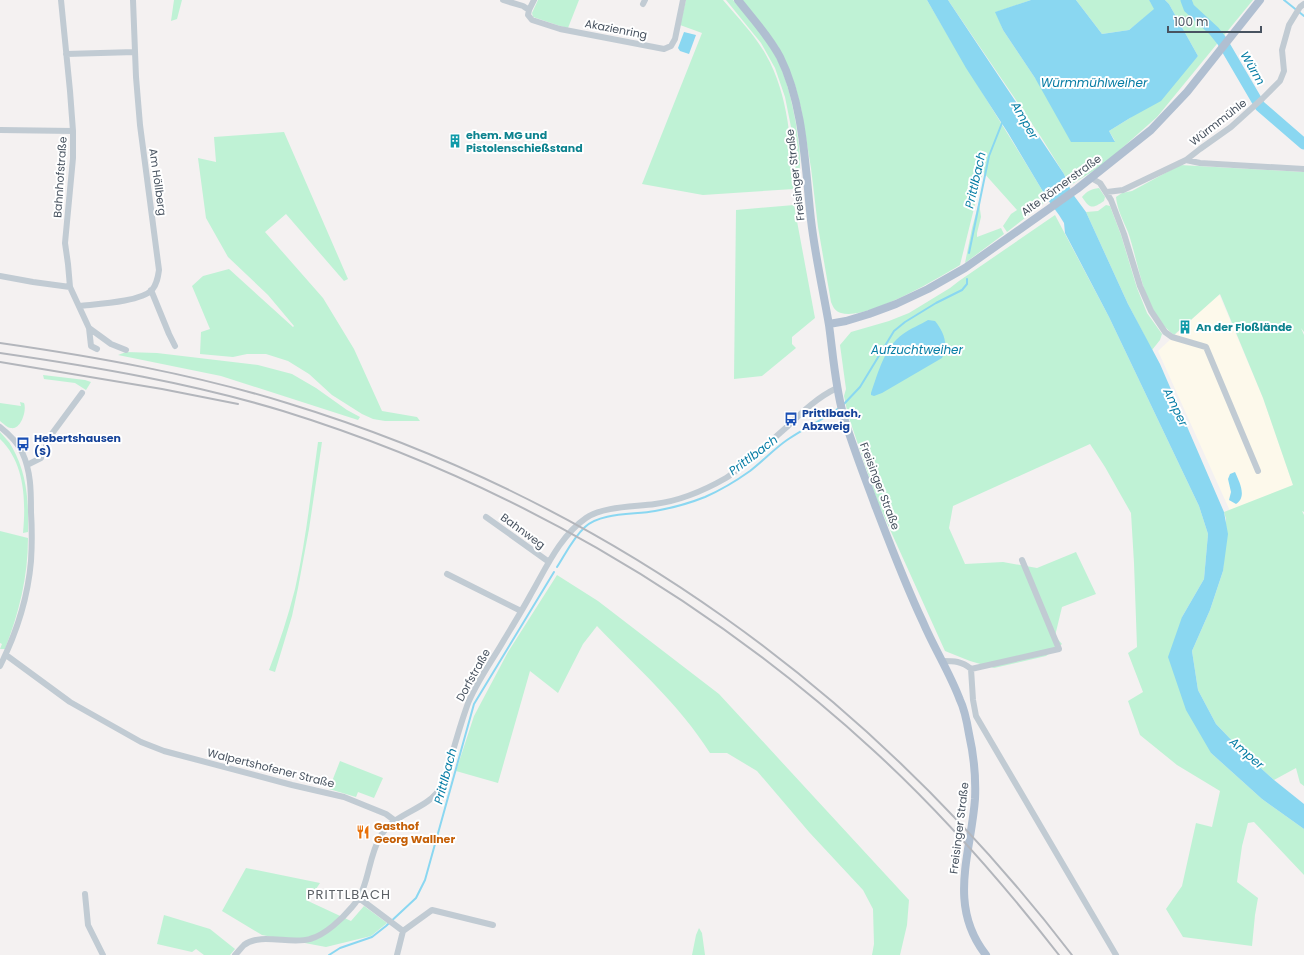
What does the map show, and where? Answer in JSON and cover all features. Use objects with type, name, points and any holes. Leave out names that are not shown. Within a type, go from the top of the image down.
[{"type":"main road","name":"Freisinger Straße","points":[[738,0],[774,45],[786,69],[791,86],[799,120],[812,229],[837,388],[842,411],[854,449],[923,624],[961,701],[974,757],[976,780],[973,822],[964,876],[964,894],[970,926],[976,940],[986,955]]},
{"type":"main road","name":"Alte Römerstraße","points":[[828,324],[846,321],[869,314],[896,304],[928,289],[965,268],[1077,189],[1151,130],[1187,92],[1260,0]]},
{"type":"street","name":"Bahnhofstraße","points":[[61,0],[73,131],[73,158],[65,243],[70,287],[89,328],[91,346],[98,349]]},
{"type":"street","name":"Am Höllberg","points":[[133,0],[140,125],[159,270],[158,279],[151,290]]},
{"type":"street","points":[[503,0],[524,6],[529,10],[534,0]]},
{"type":"street","name":"Akazienring","points":[[529,10],[528,15],[532,20],[560,29],[664,49],[671,46],[675,39],[683,0]]},
{"type":"street","name":"Würmmühle","points":[[1107,192],[1123,190],[1186,160],[1200,148],[1231,127],[1254,107],[1280,81],[1284,71],[1282,50],[1289,26],[1302,6]]},
{"type":"street","points":[[66,54],[135,52]]},
{"type":"street","points":[[0,130],[73,131]]},
{"type":"street","points":[[1186,160],[1200,164],[1304,169]]},
{"type":"street","points":[[1091,178],[1100,183],[1111,200],[1124,234],[1140,286],[1151,311],[1165,332],[1169,335],[1206,347],[1258,471]]},
{"type":"street","points":[[0,276],[70,287]]},
{"type":"street","points":[[80,306],[128,300],[148,293],[151,290],[175,346]]},
{"type":"street","points":[[89,328],[111,344],[126,350]]},
{"type":"street","name":"Dorfstraße","points":[[235,955],[243,946],[253,941],[268,940],[293,942],[308,940],[319,936],[347,913],[359,898],[366,884],[377,842],[384,831],[394,820],[431,799],[440,790],[468,702],[549,562],[566,537],[584,519],[593,514],[618,508],[662,503],[698,491],[728,477],[758,453],[814,402],[828,392],[837,388]]},
{"type":"street","points":[[27,465],[41,458],[51,435],[82,393]]},
{"type":"street","points":[[0,427],[11,436],[21,452],[27,465],[31,491],[31,561],[28,581],[19,618],[6,655],[0,666]]},
{"type":"street","name":"Bahnweg","points":[[486,517],[549,562]]},
{"type":"street","points":[[971,669],[1060,649],[1022,560]]},
{"type":"street","points":[[447,574],[521,612]]},
{"type":"street","name":"Walpertshofener Straße","points":[[6,655],[70,702],[141,742],[164,751],[292,785],[344,797],[386,814],[394,820]]},
{"type":"street","points":[[942,661],[958,661],[971,669],[973,700],[976,716],[1116,955]]},
{"type":"street","points":[[85,894],[88,925],[104,955]]},
{"type":"street","points":[[359,898],[403,931]]},
{"type":"street","points":[[397,955],[403,931],[432,910],[493,925]]},
{"type":"shaded area","points":[[1219,294],[1263,398],[1293,485],[1230,511],[1158,351]]},
{"type":"green space","points":[[174,0],[182,0],[177,19],[171,21]]},
{"type":"green space","points":[[538,0],[579,0],[568,28],[533,17],[532,13]]},
{"type":"green space","points":[[686,0],[723,0],[752,34],[766,55],[774,70],[780,87],[788,120],[794,189],[703,195],[642,184],[702,33],[680,25]]},
{"type":"green space","points":[[726,0],[733,0],[757,28],[773,51],[784,74],[796,124],[800,160],[799,179],[797,180],[798,187],[800,188],[798,193],[792,132],[785,97],[775,68],[761,43]]},
{"type":"green space","points":[[742,0],[927,0],[1048,200],[1007,232],[1003,226],[1011,214],[1017,210],[983,172],[960,265],[935,280],[884,305],[852,314],[837,311],[831,302],[818,227],[811,168],[801,108],[795,85],[778,46]]},
{"type":"green space","points":[[948,0],[1031,0],[996,12],[1003,30],[1035,78],[1115,141],[1109,131],[1130,118],[1198,56],[1169,4],[1165,0],[1253,0],[1157,117],[1103,165],[1069,186],[1064,174],[1041,137]]},
{"type":"green space","points":[[1076,0],[1149,0],[1155,9],[1129,30],[1102,34]]},
{"type":"green space","points":[[284,132],[348,279],[344,281],[286,214],[265,232],[323,298],[354,349],[382,411],[417,417],[420,421],[385,421],[373,419],[362,414],[332,395],[309,374],[288,361],[266,354],[247,354],[233,357],[200,354],[201,332],[210,329],[192,286],[203,276],[229,269],[293,327],[294,326],[268,295],[228,257],[206,218],[198,158],[216,162],[214,137]]},
{"type":"green space","points":[[1180,165],[1304,172],[1304,332],[1301,328],[1304,335],[1304,512],[1302,511],[1304,515],[1304,786],[1300,783],[1296,768],[1274,780],[1241,750],[1216,724],[1198,690],[1192,651],[1210,610],[1223,571],[1226,519],[1224,512],[1293,485],[1263,398],[1220,294],[1174,335],[1155,314],[1144,288],[1116,197],[1122,193],[1132,191]]},
{"type":"green space","points":[[1099,188],[1105,197],[1104,201],[1094,206],[1089,206],[1082,197],[1089,191]]},
{"type":"green space","points":[[979,202],[981,217],[977,237],[1001,228],[1004,234],[965,263],[972,228]]},
{"type":"green space","points":[[794,205],[815,318],[792,337],[792,344],[796,348],[762,376],[734,379],[736,210]]},
{"type":"green space","points":[[1106,205],[1110,206],[1121,235],[1137,288],[1147,313],[1162,334],[1160,340],[1152,350],[1128,304],[1086,212],[1098,211]]},
{"type":"green space","points":[[1055,215],[1109,317],[1199,506],[1208,534],[1204,579],[1182,617],[1211,753],[1262,799],[1304,829],[1304,875],[1254,822],[1248,823],[1242,846],[1237,882],[1258,898],[1252,946],[1183,937],[1166,909],[1182,886],[1196,823],[1212,827],[1220,791],[1177,765],[1140,735],[1128,701],[1143,692],[1128,653],[1137,647],[1131,513],[1090,444],[953,506],[949,528],[965,564],[1003,562],[1037,568],[1076,552],[1096,594],[1062,607],[1055,636],[1062,644],[1046,656],[994,668],[970,661],[945,651],[878,503],[848,415],[844,396],[846,389],[840,345],[851,332],[889,321],[909,313],[950,288]]},
{"type":"green space","points":[[126,352],[157,353],[258,365],[292,374],[360,417],[358,420],[221,376],[118,355]]},
{"type":"green space","points":[[43,375],[91,382],[86,390],[75,383],[44,379]]},
{"type":"green space","points":[[20,402],[24,403],[25,406],[24,415],[18,426],[15,428],[8,427],[0,421],[0,403],[21,406]]},
{"type":"green space","points":[[0,432],[12,447],[21,467],[26,488],[28,532],[23,533],[24,496],[19,471],[15,459],[0,439]]},
{"type":"green space","points":[[318,442],[322,442],[309,529],[298,588],[292,616],[275,672],[269,670],[283,630],[299,571]]},
{"type":"green space","points":[[0,531],[28,538],[28,552],[22,595],[5,649],[0,649],[2,644],[0,643]]},
{"type":"green space","points":[[557,575],[598,601],[719,694],[909,900],[907,925],[900,955],[872,955],[874,944],[873,909],[863,890],[809,832],[757,771],[727,753],[710,753],[685,718],[671,702],[597,626],[583,644],[558,693],[530,671],[498,783],[456,771],[474,716],[508,652]]},
{"type":"green space","points":[[340,761],[383,778],[374,798],[358,792],[356,797],[329,789]]},
{"type":"green space","points":[[246,868],[320,883],[308,901],[351,921],[364,906],[387,923],[371,936],[326,947],[262,935],[222,911]]},
{"type":"green space","points":[[164,915],[210,929],[235,949],[230,955],[204,955],[196,949],[192,952],[157,944]]},
{"type":"green space","points":[[699,928],[702,933],[705,955],[692,955],[696,935]]},
{"type":"water","name":"Amper","points":[[927,0],[948,0],[1064,174],[1072,193],[1086,212],[1128,304],[1160,364],[1224,512],[1228,534],[1223,571],[1210,610],[1192,651],[1198,690],[1216,724],[1241,750],[1274,780],[1304,804],[1304,829],[1262,799],[1211,753],[1186,710],[1168,657],[1182,617],[1204,579],[1208,534],[1199,506],[1109,317],[1065,233],[1064,223],[1048,200],[1008,133],[966,68]]},
{"type":"water","name":"Würmmühlweiher","points":[[1031,0],[1076,0],[1102,34],[1129,30],[1154,9],[1149,0],[1165,0],[1169,4],[1198,56],[1161,101],[1109,131],[1115,142],[1071,142],[1035,78],[1003,30],[995,12]]},
{"type":"water","points":[[684,32],[696,35],[689,54],[680,51],[678,48]]},
{"type":"water","name":"Aufzuchtweiher","points":[[928,320],[935,321],[943,334],[945,348],[942,358],[882,393],[874,396],[871,395],[879,369],[891,345],[906,332]]},
{"type":"water","points":[[1235,472],[1242,490],[1241,498],[1236,504],[1229,500],[1231,492],[1228,479],[1230,474]]},
{"type":"waterway","name":"Würm","points":[[1186,0],[1189,8],[1214,31],[1222,41],[1260,106],[1304,144]]},
{"type":"waterway","points":[[1284,0],[1304,16]]},
{"type":"waterway","name":"Prittlbach","points":[[969,253],[989,156],[1002,123]]},
{"type":"waterway","name":"Prittlbach","points":[[843,405],[860,387],[894,331],[905,322],[936,303],[962,290],[967,284],[967,279]]},
{"type":"waterway","name":"Prittlbach","points":[[557,567],[577,536],[592,522],[609,516],[668,508],[705,497],[745,475],[787,440],[839,408]]},
{"type":"waterway","name":"Prittlbach","points":[[329,955],[340,948],[372,937],[416,898],[425,880],[474,704],[554,572]]},
{"type":"railway","points":[[0,343],[145,367],[216,383],[287,403],[404,444],[516,493],[622,551],[723,617],[819,690],[909,771],[993,860],[1072,955]]},
{"type":"railway","points":[[0,353],[72,364],[178,384],[283,411],[364,439],[444,471],[521,507],[597,548],[670,593],[740,641],[808,694],[873,750],[923,798],[970,848],[1059,955]]},
{"type":"railway","points":[[0,362],[162,389],[238,404]]},
{"type":"place","name":"ehem. MG und Pistolenschießstand","points":[[455,141]]},
{"type":"place","name":"An der Floßlände","points":[[1185,327]]},
{"type":"place","name":"Prittlbach, Abzweig","points":[[791,419]]},
{"type":"place","name":"Hebertshausen (S)","points":[[23,444]]},
{"type":"place","name":"Gasthof Georg Wallner","points":[[363,832]]},
{"type":"district","name":"PRITTLBACH","points":[[349,894]]}]
